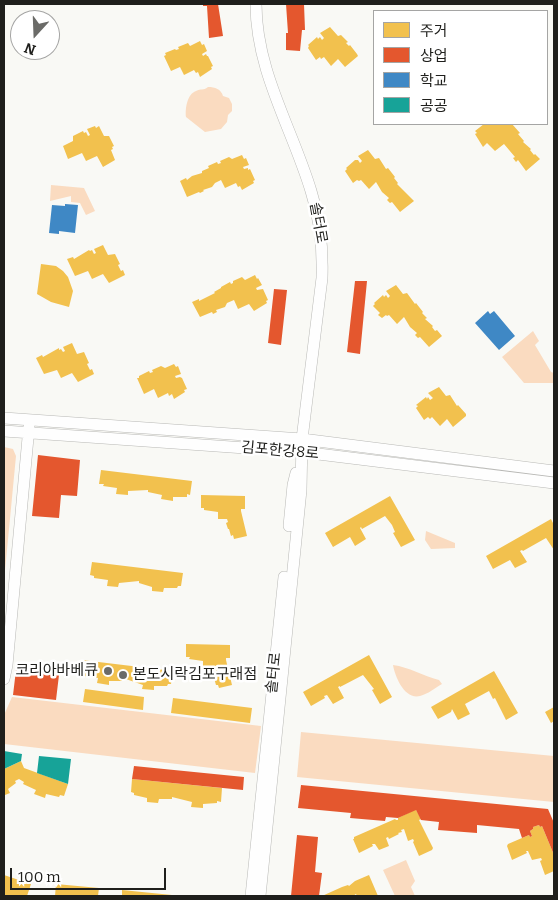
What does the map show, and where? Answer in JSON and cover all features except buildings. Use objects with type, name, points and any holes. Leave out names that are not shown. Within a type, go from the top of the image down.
[{"type":"street","name":"솔터로","points":[[256,4],[257,32],[263,62],[312,191],[318,217],[323,256],[321,288],[302,439],[301,490],[260,896]]},
{"type":"street","name":"김포한강8로","points":[[4,418],[302,439],[554,471]]},
{"type":"street","points":[[4,679],[7,665],[30,420]]},
{"type":"street","name":"김포한강8로","points":[[4,430],[302,452],[554,483]]},
{"type":"street","name":"솔터로","points":[[250,896],[293,485],[302,452]]},
{"type":"shaded area","points":[[208,87],[217,89],[223,96],[229,98],[232,104],[232,111],[221,129],[205,132],[186,117],[186,110],[190,95]]},
{"type":"shaded area","points":[[51,185],[84,188],[95,211],[86,215],[80,203],[71,202],[71,196],[50,201]]},
{"type":"shaded area","points":[[533,331],[539,341],[535,345],[551,372],[554,373],[554,383],[524,383],[502,357]]},
{"type":"shaded area","points":[[4,447],[13,449],[16,456],[4,581]]},
{"type":"shaded area","points":[[426,531],[455,543],[455,548],[431,549],[425,540]]},
{"type":"shaded area","points":[[393,665],[439,680],[442,684],[423,695],[410,695],[398,681]]},
{"type":"shaded area","points":[[12,697],[261,726],[255,773],[4,744],[4,715]]},
{"type":"shaded area","points":[[301,732],[554,756],[554,802],[297,777]]},
{"type":"shaded area","points":[[406,860],[415,881],[411,887],[415,896],[395,896],[383,870]]},
{"type":"place","name":"코리아바베큐","points":[[108,671]]},
{"type":"place","name":"본도시락김포구래점","points":[[123,675]]}]
